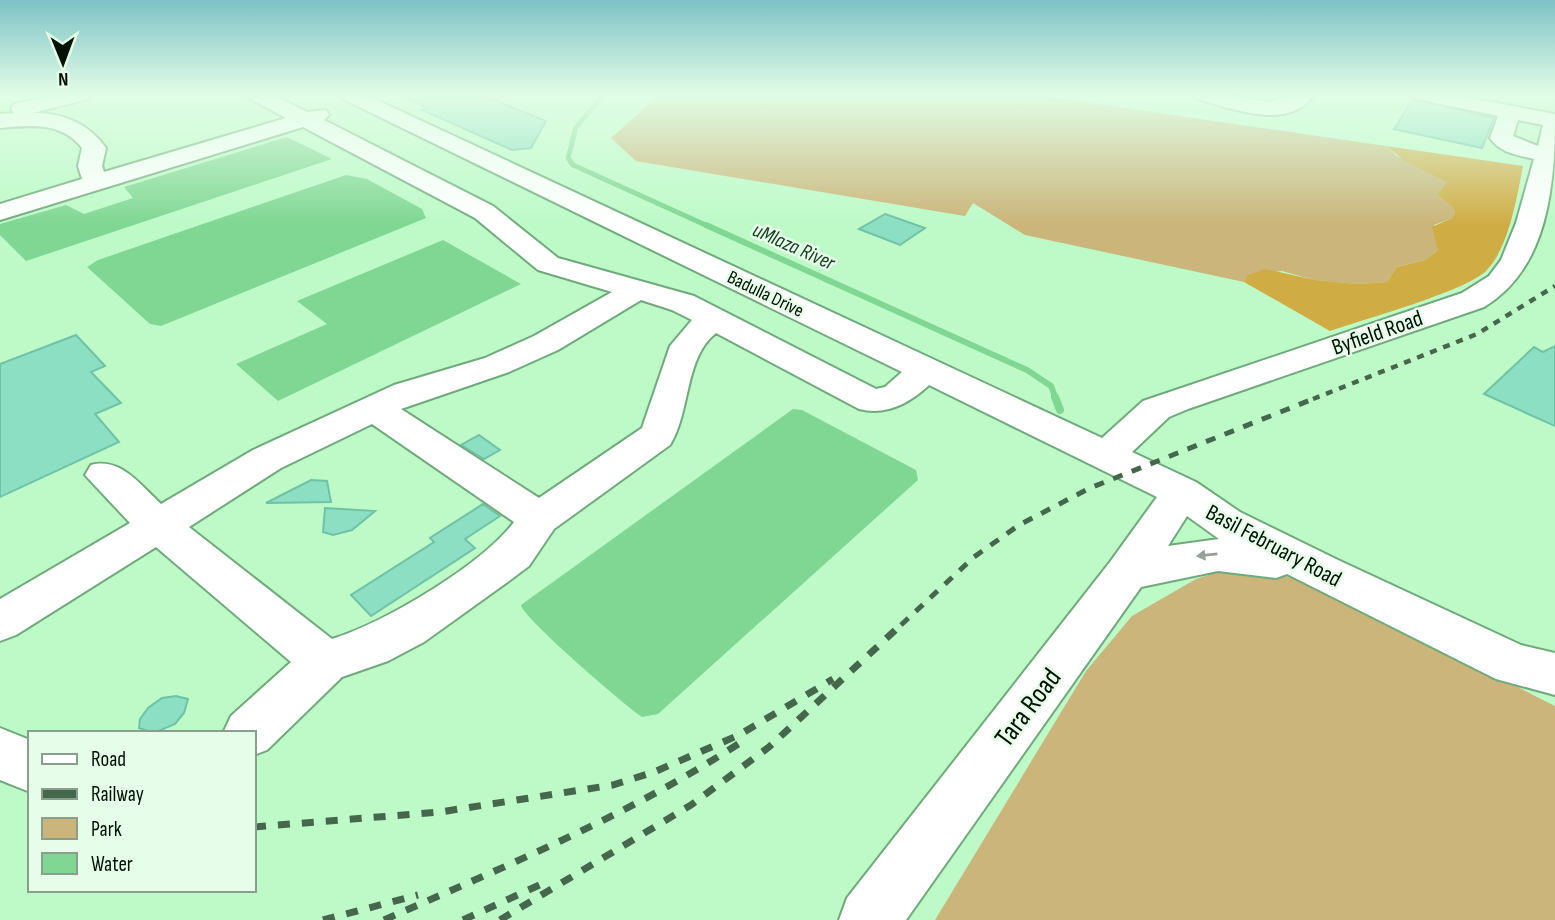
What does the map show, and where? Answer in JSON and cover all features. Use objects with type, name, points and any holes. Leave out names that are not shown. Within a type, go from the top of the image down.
[{"type":"street","points":[[85,138],[94,148],[90,166],[96,184]]},
{"type":"street","points":[[0,212],[246,138]]},
{"type":"street","points":[[339,138],[495,218],[548,264],[683,303],[872,401],[897,395],[926,370]]},
{"type":"street","name":"Badulla Drive","points":[[440,138],[1182,492]]},
{"type":"street","points":[[1501,138],[1512,146],[1537,138]]},
{"type":"street","name":"Byfield Road","points":[[1105,456],[1156,409],[1473,300],[1494,288],[1508,274],[1521,243],[1551,138]]},
{"type":"street","points":[[0,622],[267,459],[406,393],[498,365],[546,343],[635,290]]},
{"type":"street","points":[[251,731],[325,662],[371,647],[407,628],[483,577],[514,554],[539,518],[657,436],[665,422],[677,376],[692,337],[715,319]]},
{"type":"street","points":[[374,408],[539,518]]},
{"type":"street","points":[[105,475],[158,525],[325,662]]},
{"type":"street","name":"Basil February Road","points":[[1182,492],[1225,523],[1322,572],[1513,664],[1555,674]]},
{"type":"street","name":"Basil February Road","points":[[1182,492],[1239,507],[1539,650],[1555,666]]},
{"type":"street","name":"Tara Road","points":[[869,920],[1126,574],[1182,492]]},
{"type":"street","points":[[1126,574],[1204,554],[1235,553],[1322,572]]},
{"type":"street","points":[[0,753],[28,766]]},
{"type":"green space","points":[[611,138],[1331,138],[1386,146],[1397,156],[1446,180],[1455,213],[1452,218],[1434,225],[1439,249],[1425,260],[1397,267],[1387,282],[1357,284],[1314,280],[1282,271],[1249,275],[1244,282],[1025,235],[973,203],[965,216],[636,161]]},
{"type":"green space","points":[[1260,568],[1299,581],[1374,613],[1555,706],[1555,920],[935,920],[1086,671],[1132,616],[1196,579],[1224,570]]},
{"type":"shaded area","points":[[1386,146],[1523,166],[1506,236],[1501,249],[1486,271],[1475,279],[1436,296],[1330,331],[1244,282],[1248,275],[1265,269],[1315,280],[1357,284],[1387,282],[1397,267],[1425,260],[1438,250],[1432,227],[1452,218],[1455,213],[1453,207],[1438,195],[1447,182],[1405,161]]},
{"type":"water","points":[[284,138],[332,159],[26,261],[0,235],[0,224],[66,205],[84,214],[133,198],[124,187]]},
{"type":"water","points":[[346,175],[367,179],[422,209],[426,218],[161,326],[150,324],[87,267],[98,260]]},
{"type":"water","points":[[443,240],[521,284],[278,401],[236,364],[327,324],[297,301]]},
{"type":"water","points":[[793,409],[802,410],[916,470],[918,480],[658,714],[642,717],[555,643],[521,605]]},
{"type":"building","points":[[485,138],[537,138],[531,148],[512,150]]},
{"type":"building","points":[[1435,138],[1486,138],[1482,148]]},
{"type":"building","points":[[885,214],[925,228],[900,245],[859,229]]},
{"type":"building","points":[[76,335],[105,366],[91,372],[121,403],[95,414],[119,442],[0,497],[0,364]]},
{"type":"building","points":[[1555,346],[1555,426],[1484,394],[1534,347],[1543,352]]},
{"type":"building","points":[[479,435],[500,450],[484,459],[461,445]]},
{"type":"building","points":[[311,480],[327,481],[331,502],[266,503]]},
{"type":"building","points":[[483,504],[500,516],[465,539],[475,548],[371,616],[351,595],[434,542],[430,538]]},
{"type":"building","points":[[325,508],[375,511],[352,530],[333,535],[323,532]]},
{"type":"building","points":[[176,696],[188,699],[184,713],[175,724],[159,731],[139,728],[140,719],[148,708],[162,698]]},
{"type":"waterway","name":"uMlaza River","points":[[573,138],[568,158],[573,165],[710,227]]},
{"type":"waterway","name":"uMlaza River","points":[[706,225],[1027,370],[1051,386],[1056,399]]},
{"type":"waterway","name":"uMlaza River","points":[[1055,397],[1060,410]]},
{"type":"railway","points":[[1313,399],[1477,334],[1555,286]]},
{"type":"railway","points":[[901,625],[974,557],[1019,525],[1090,488],[1318,397]]},
{"type":"railway","points":[[500,920],[691,805],[769,747],[903,623]]},
{"type":"railway","points":[[256,827],[440,812],[613,785],[654,772],[739,735],[833,679]]},
{"type":"railway","points":[[384,920],[614,815],[746,739]]},
{"type":"railway","points":[[463,920],[546,882]]},
{"type":"railway","points":[[323,920],[418,895]]}]
